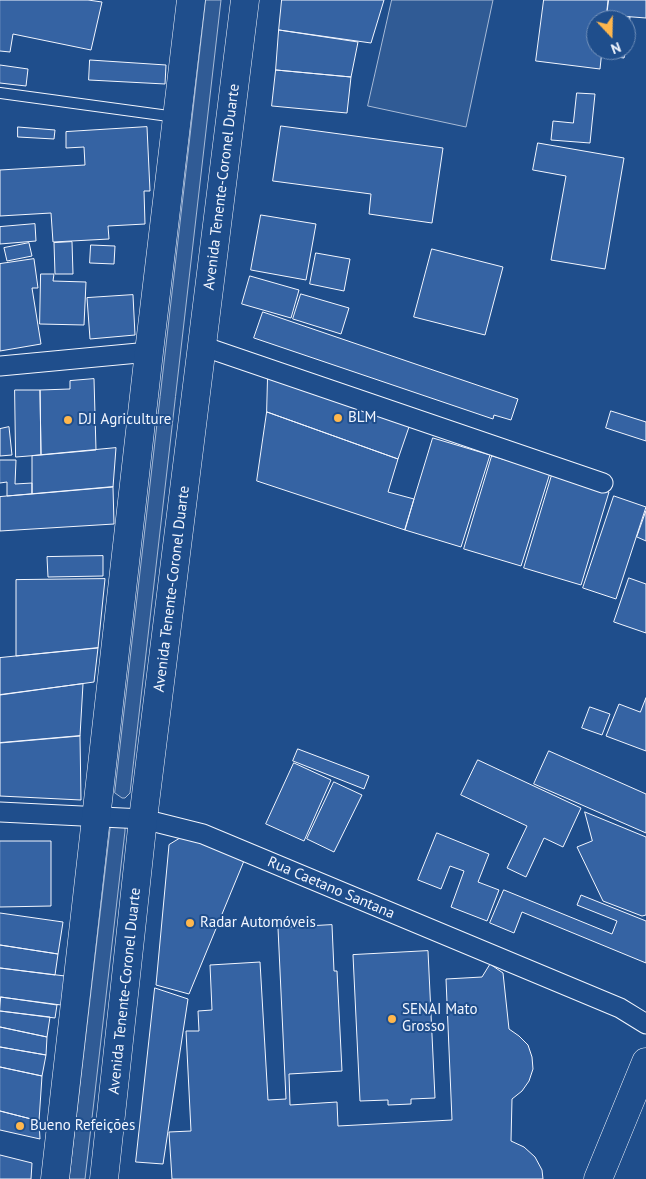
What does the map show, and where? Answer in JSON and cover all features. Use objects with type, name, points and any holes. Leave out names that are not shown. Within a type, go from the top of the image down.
[{"type":"main road","points":[[55,1179],[191,0]]},
{"type":"main road","name":"Avenida Tenente-Coronel Duarte","points":[[104,1179],[143,819],[245,0]]},
{"type":"main road","points":[[598,1179],[646,1062]]},
{"type":"street","points":[[202,346],[603,483]]},
{"type":"street","points":[[0,366],[149,352]]},
{"type":"street","name":"Rua Caetano Santana","points":[[0,812],[143,819],[203,834],[620,1008],[646,1024]]},
{"type":"lane","points":[[0,93],[177,117]]},
{"type":"shaded area","points":[[206,0],[221,0],[130,793],[125,798],[122,798],[115,793]]},
{"type":"shaded area","points":[[392,0],[493,0],[466,127],[368,106]]},
{"type":"shaded area","points":[[111,826],[125,827],[125,831],[85,1179],[69,1179],[110,829]]},
{"type":"building","points":[[0,0],[88,0],[102,2],[91,50],[13,34],[10,52],[0,51]]},
{"type":"building","points":[[282,0],[384,0],[371,43],[279,30]]},
{"type":"building","points":[[544,0],[608,0],[607,10],[586,10],[586,60],[601,60],[600,69],[536,61]]},
{"type":"building","points":[[609,0],[646,0],[646,18],[636,17],[636,10],[608,10]]},
{"type":"building","points":[[279,30],[358,42],[351,77],[276,70]]},
{"type":"building","points":[[90,60],[166,65],[165,84],[89,80]]},
{"type":"building","points":[[0,65],[28,69],[26,86],[0,83]]},
{"type":"building","points":[[276,70],[351,77],[347,113],[272,106]]},
{"type":"building","points":[[577,93],[595,94],[590,143],[551,140],[553,121],[573,123]]},
{"type":"building","points":[[281,126],[443,148],[432,223],[369,214],[371,194],[273,181]]},
{"type":"building","points":[[18,127],[55,130],[54,139],[18,137]]},
{"type":"building","points":[[147,127],[150,191],[144,191],[145,224],[108,226],[109,239],[53,242],[51,213],[0,216],[0,170],[85,165],[84,147],[66,148],[66,132]]},
{"type":"building","points":[[538,143],[624,158],[605,269],[551,260],[566,176],[533,170]]},
{"type":"building","points":[[261,215],[316,224],[306,280],[251,270]]},
{"type":"building","points":[[35,224],[36,241],[0,244],[0,227]]},
{"type":"building","points":[[72,242],[73,274],[55,274],[54,243]]},
{"type":"building","points":[[29,243],[32,256],[7,261],[4,248]]},
{"type":"building","points":[[91,245],[115,246],[114,264],[90,263]]},
{"type":"building","points":[[432,249],[503,267],[485,335],[414,317]]},
{"type":"building","points":[[316,253],[350,259],[344,291],[310,284]]},
{"type":"building","points":[[34,259],[38,288],[32,288],[41,344],[0,351],[0,264]]},
{"type":"building","points":[[41,274],[54,274],[53,281],[86,282],[84,325],[40,324]]},
{"type":"building","points":[[250,276],[299,290],[291,318],[242,304]]},
{"type":"building","points":[[301,294],[349,308],[341,334],[293,319]]},
{"type":"building","points":[[133,295],[135,335],[90,339],[87,298]]},
{"type":"building","points":[[263,312],[518,399],[511,420],[494,415],[493,419],[254,338]]},
{"type":"building","name":"BLM","points":[[268,374],[410,424],[398,459],[267,412]]},
{"type":"building","name":"DJI Agriculture","points":[[94,379],[96,450],[41,455],[40,390],[70,389],[70,381]]},
{"type":"building","points":[[15,390],[40,390],[41,455],[16,457]]},
{"type":"building","points":[[611,411],[646,422],[646,441],[606,428]]},
{"type":"building","points":[[267,412],[398,459],[388,492],[414,499],[405,530],[257,481]]},
{"type":"building","points":[[9,427],[12,455],[0,456],[0,429]]},
{"type":"building","points":[[433,438],[490,455],[461,547],[405,530]]},
{"type":"building","points":[[116,448],[113,487],[32,494],[32,456]]},
{"type":"building","points":[[492,456],[550,473],[521,566],[464,549]]},
{"type":"building","points":[[0,460],[16,460],[15,484],[32,483],[32,494],[7,496],[7,482],[0,483]]},
{"type":"building","points":[[552,475],[609,492],[581,585],[524,568]]},
{"type":"building","points":[[113,487],[114,524],[0,531],[0,497]]},
{"type":"building","points":[[614,496],[646,507],[616,599],[583,588]]},
{"type":"building","points":[[646,511],[646,541],[637,537]]},
{"type":"building","points":[[103,556],[103,576],[48,577],[47,557]]},
{"type":"building","points":[[629,578],[646,584],[646,633],[614,622]]},
{"type":"building","points":[[105,579],[98,648],[16,656],[16,580]]},
{"type":"building","points":[[98,648],[94,682],[0,695],[0,658]]},
{"type":"building","points":[[83,684],[80,736],[0,743],[0,695]]},
{"type":"building","points":[[646,698],[646,751],[606,736],[619,704],[640,712]]},
{"type":"building","points":[[590,707],[610,714],[602,735],[582,728]]},
{"type":"building","points":[[80,736],[81,800],[0,796],[0,743]]},
{"type":"building","points":[[298,749],[369,776],[364,789],[293,761]]},
{"type":"building","points":[[549,751],[646,794],[646,833],[534,784]]},
{"type":"building","points":[[478,760],[581,808],[563,847],[544,838],[526,877],[507,868],[527,826],[461,795]]},
{"type":"building","points":[[294,763],[331,780],[304,841],[266,824]]},
{"type":"building","points":[[334,782],[362,795],[334,852],[307,839]]},
{"type":"building","points":[[585,812],[646,837],[646,915],[642,916],[603,901],[577,847],[592,841]]},
{"type":"building","points":[[437,833],[489,854],[478,882],[499,890],[487,921],[451,907],[464,871],[450,866],[441,889],[418,880]]},
{"type":"building","name":"Radar Automóveis","points":[[187,834],[246,856],[189,994],[156,985],[169,845]]},
{"type":"building","points":[[0,841],[51,841],[51,906],[0,907]]},
{"type":"building","points":[[504,890],[612,934],[617,921],[577,905],[581,895],[646,921],[646,963],[522,912],[514,933],[490,923]]},
{"type":"building","points":[[0,913],[63,922],[58,954],[0,945]]},
{"type":"building","points":[[332,925],[334,971],[337,971],[342,1071],[289,1074],[290,1105],[337,1102],[338,1126],[452,1120],[446,979],[482,977],[490,964],[503,973],[509,1029],[528,1045],[532,1057],[533,1069],[529,1081],[522,1091],[512,1099],[511,1141],[524,1147],[535,1157],[542,1170],[543,1179],[172,1179],[169,1132],[191,1131],[186,1031],[199,1031],[198,1011],[212,1010],[210,965],[260,962],[268,1100],[286,1099],[278,928]]},
{"type":"building","points":[[0,945],[58,954],[55,975],[0,968]]},
{"type":"building","points":[[428,951],[435,1098],[411,1099],[411,1104],[388,1105],[388,1100],[360,1101],[353,955]]},
{"type":"building","points":[[0,968],[65,976],[61,1005],[0,997]]},
{"type":"building","points":[[155,988],[188,999],[163,1164],[136,1162]]},
{"type":"building","points":[[1,997],[57,1005],[55,1018],[0,1011]]},
{"type":"building","points":[[0,1011],[50,1017],[47,1037],[0,1027]]},
{"type":"building","points":[[0,1027],[47,1037],[46,1055],[0,1047]]},
{"type":"building","points":[[0,1047],[46,1055],[42,1076],[0,1067]]},
{"type":"building","points":[[0,1067],[42,1076],[39,1121],[0,1111]]},
{"type":"building","name":"Bueno Refeições","points":[[0,1111],[39,1121],[40,1139],[0,1130]]},
{"type":"building","points":[[0,1155],[32,1163],[31,1179],[0,1179]]},
{"type":"place","name":"BLM","points":[[338,418]]},
{"type":"place","name":"DJI Agriculture","points":[[68,420]]},
{"type":"place","name":"Radar Automóveis","points":[[190,923]]},
{"type":"place","name":"SENAI Mato Grosso","points":[[392,1019]]},
{"type":"place","name":"Bueno Refeições","points":[[20,1126]]}]
